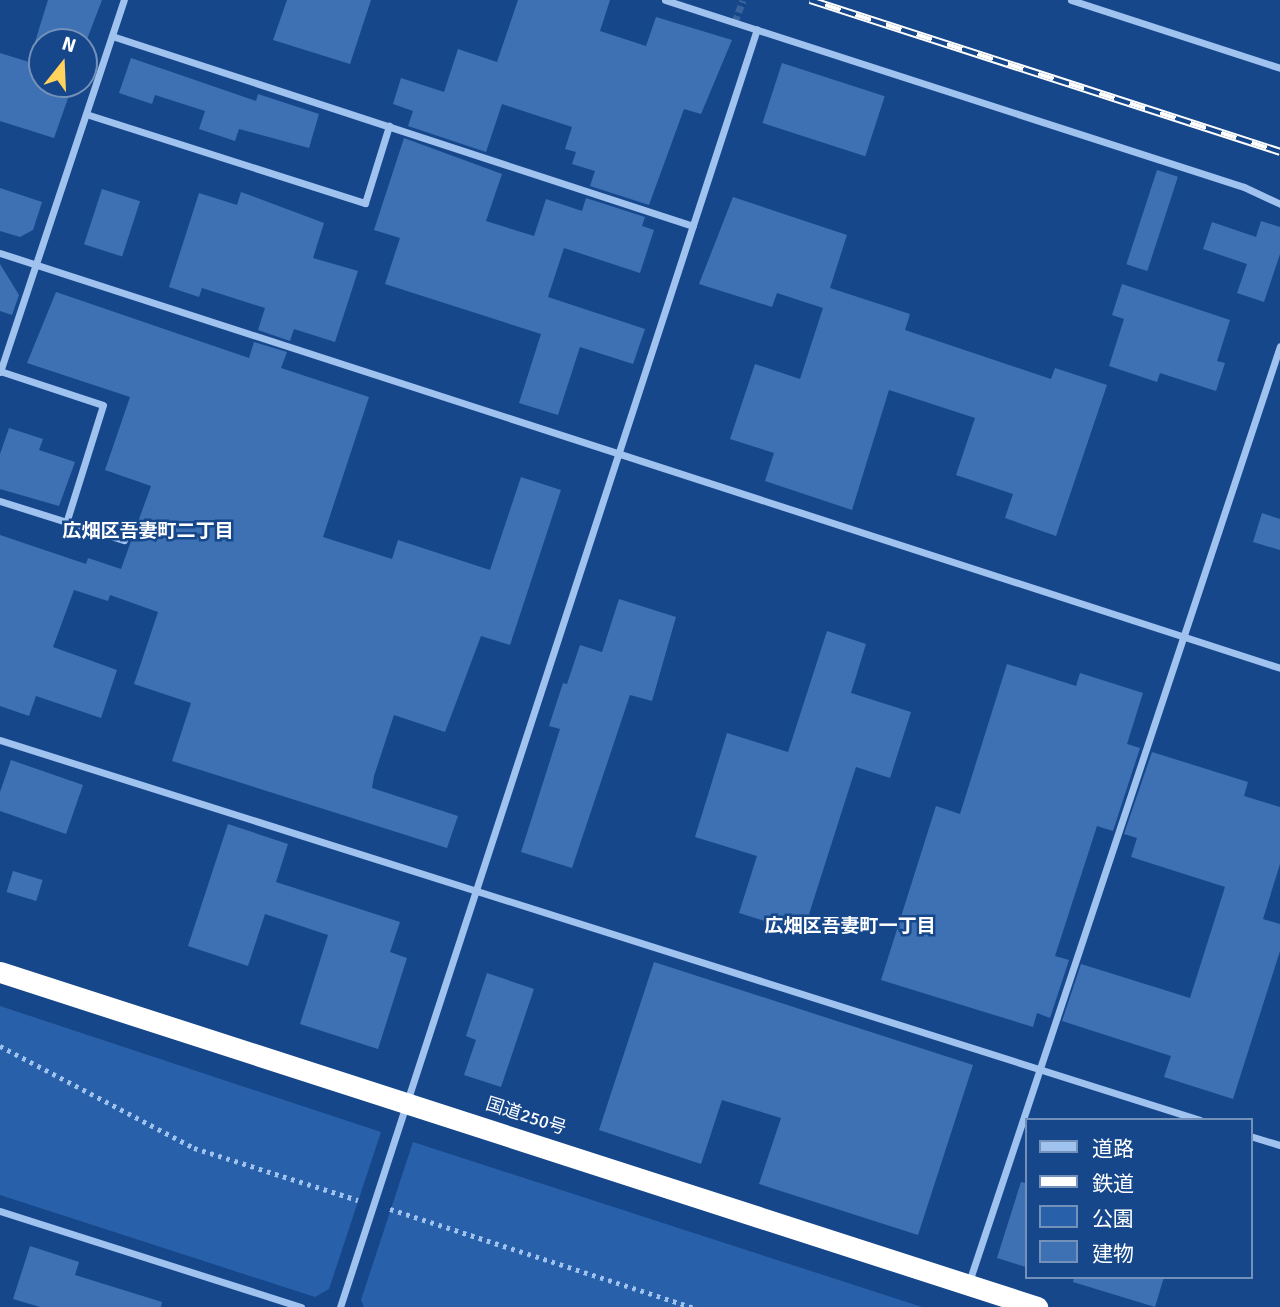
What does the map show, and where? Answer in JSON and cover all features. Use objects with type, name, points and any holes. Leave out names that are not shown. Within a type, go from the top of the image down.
[{"type":"highway","name":"国道250号","points":[[0,972],[407,1100],[1037,1307]]},
{"type":"street","points":[[67,520],[103,405],[0,372],[124,0]]},
{"type":"street","points":[[665,0],[1244,187],[1280,204]]},
{"type":"street","points":[[1071,0],[1280,68]]},
{"type":"street","points":[[340,1307],[757,29]]},
{"type":"street","points":[[112,36],[692,226]]},
{"type":"street","points":[[86,114],[365,203],[389,127]]},
{"type":"street","points":[[0,253],[1280,668]]},
{"type":"street","points":[[969,1285],[1038,1068],[1280,346]]},
{"type":"street","points":[[0,501],[124,540]]},
{"type":"street","points":[[0,740],[1194,1118]]},
{"type":"street","points":[[1252,1137],[1280,1145]]},
{"type":"street","points":[[0,1211],[301,1307]]},
{"type":"path","points":[[0,1046],[136,1122],[194,1148],[692,1307]]},
{"type":"green space","points":[[0,1006],[381,1132],[329,1289],[315,1297],[0,1195]]},
{"type":"green space","points":[[413,1142],[922,1307],[364,1307],[361,1300]]},
{"type":"building","points":[[48,0],[102,0],[91,28],[39,28]]},
{"type":"building","points":[[287,0],[371,0],[350,64],[273,40]]},
{"type":"building","points":[[518,0],[610,0],[600,31],[646,46],[656,17],[732,40],[701,114],[684,109],[649,205],[590,186],[595,171],[572,164],[576,152],[565,149],[572,127],[502,104],[486,152],[408,126],[413,111],[393,104],[401,78],[444,92],[458,49],[497,62]]},
{"type":"building","points":[[0,53],[28,62],[28,98],[68,98],[54,138],[0,121]]},
{"type":"building","points":[[131,58],[256,101],[258,94],[319,114],[309,148],[239,129],[235,141],[199,129],[205,111],[155,95],[152,104],[119,93]]},
{"type":"building","points":[[782,63],[885,96],[865,156],[763,123]]},
{"type":"building","points":[[404,138],[502,174],[486,221],[534,236],[546,199],[582,211],[586,198],[645,217],[642,226],[654,230],[640,273],[564,248],[548,297],[645,329],[633,364],[580,347],[558,415],[519,403],[541,334],[385,284],[400,238],[374,230]]},
{"type":"building","points":[[1157,170],[1178,177],[1147,271],[1126,264]]},
{"type":"building","points":[[0,188],[42,202],[33,230],[20,237],[0,231]]},
{"type":"building","points":[[102,189],[140,201],[122,257],[84,244]]},
{"type":"building","points":[[241,192],[324,223],[313,258],[358,271],[335,342],[294,329],[290,341],[258,330],[265,308],[202,288],[199,297],[169,287],[199,193],[237,205]]},
{"type":"building","points":[[733,197],[847,235],[830,288],[910,314],[905,330],[1051,379],[1055,368],[1107,385],[1056,536],[1005,518],[1013,494],[956,475],[975,418],[889,390],[852,510],[765,481],[774,453],[730,439],[755,364],[800,379],[823,308],[777,293],[772,307],[699,284]]},
{"type":"building","points":[[1261,221],[1280,227],[1280,254],[1264,302],[1237,293],[1247,264],[1203,249],[1212,222],[1256,237]]},
{"type":"building","points":[[0,264],[19,295],[12,315],[0,311]]},
{"type":"building","points":[[1122,284],[1230,320],[1217,361],[1225,363],[1216,391],[1160,373],[1157,382],[1109,366],[1124,319],[1112,315]]},
{"type":"building","points":[[56,292],[249,358],[254,342],[287,352],[281,368],[369,397],[323,537],[392,559],[398,540],[490,570],[521,477],[561,490],[510,645],[481,636],[445,732],[394,715],[374,776],[372,788],[458,816],[447,848],[172,761],[191,703],[134,684],[158,612],[110,595],[108,601],[74,590],[53,647],[117,670],[101,718],[36,696],[29,716],[0,706],[0,535],[86,564],[88,558],[121,569],[151,486],[105,470],[130,397],[27,363]]},
{"type":"building","points":[[9,428],[43,439],[39,450],[75,462],[59,506],[0,489],[0,454]]},
{"type":"building","points":[[1262,513],[1280,519],[1280,550],[1253,542]]},
{"type":"building","points":[[619,599],[676,617],[652,701],[630,695],[572,868],[521,852],[560,729],[549,726],[563,683],[567,684],[580,645],[602,652]]},
{"type":"building","points":[[827,631],[866,644],[851,693],[911,712],[890,778],[856,767],[803,933],[739,913],[757,856],[695,837],[727,733],[788,752]]},
{"type":"building","points":[[1007,664],[1076,686],[1080,673],[1143,693],[1127,744],[1140,748],[1113,831],[1097,826],[1055,956],[1069,960],[1050,1018],[1037,1013],[1033,1027],[881,980],[936,806],[960,814]]},
{"type":"building","points":[[1152,752],[1248,782],[1244,796],[1280,807],[1280,864],[1263,919],[1280,924],[1280,951],[1233,1099],[1164,1077],[1171,1056],[1062,1021],[1081,964],[1190,998],[1225,887],[1131,857],[1137,838],[1124,834]]},
{"type":"building","points":[[11,760],[83,785],[66,834],[0,811],[0,792]]},
{"type":"building","points":[[228,824],[288,844],[276,882],[400,922],[390,952],[407,958],[378,1049],[300,1024],[328,935],[265,914],[248,966],[188,946]]},
{"type":"building","points":[[13,871],[43,880],[36,901],[7,892]]},
{"type":"building","points":[[654,962],[973,1065],[918,1235],[759,1184],[781,1118],[722,1100],[701,1164],[599,1130]]},
{"type":"building","points":[[487,973],[534,989],[501,1087],[464,1075],[476,1040],[466,1036]]},
{"type":"building","points":[[1021,1182],[1024,1183],[1024,1266],[997,1258]]},
{"type":"building","points":[[30,1246],[79,1262],[75,1275],[162,1302],[161,1307],[40,1307],[13,1299]]},
{"type":"building","points":[[1074,1279],[1163,1279],[1155,1307],[1073,1282]]},
{"type":"tunnel","points":[[735,22],[743,0]]},
{"type":"railway","points":[[810,0],[1280,152]]},
{"type":"district","name":"広畑区吾妻町二丁目","points":[[148,532]]},
{"type":"district","name":"広畑区吾妻町一丁目","points":[[850,927]]}]
